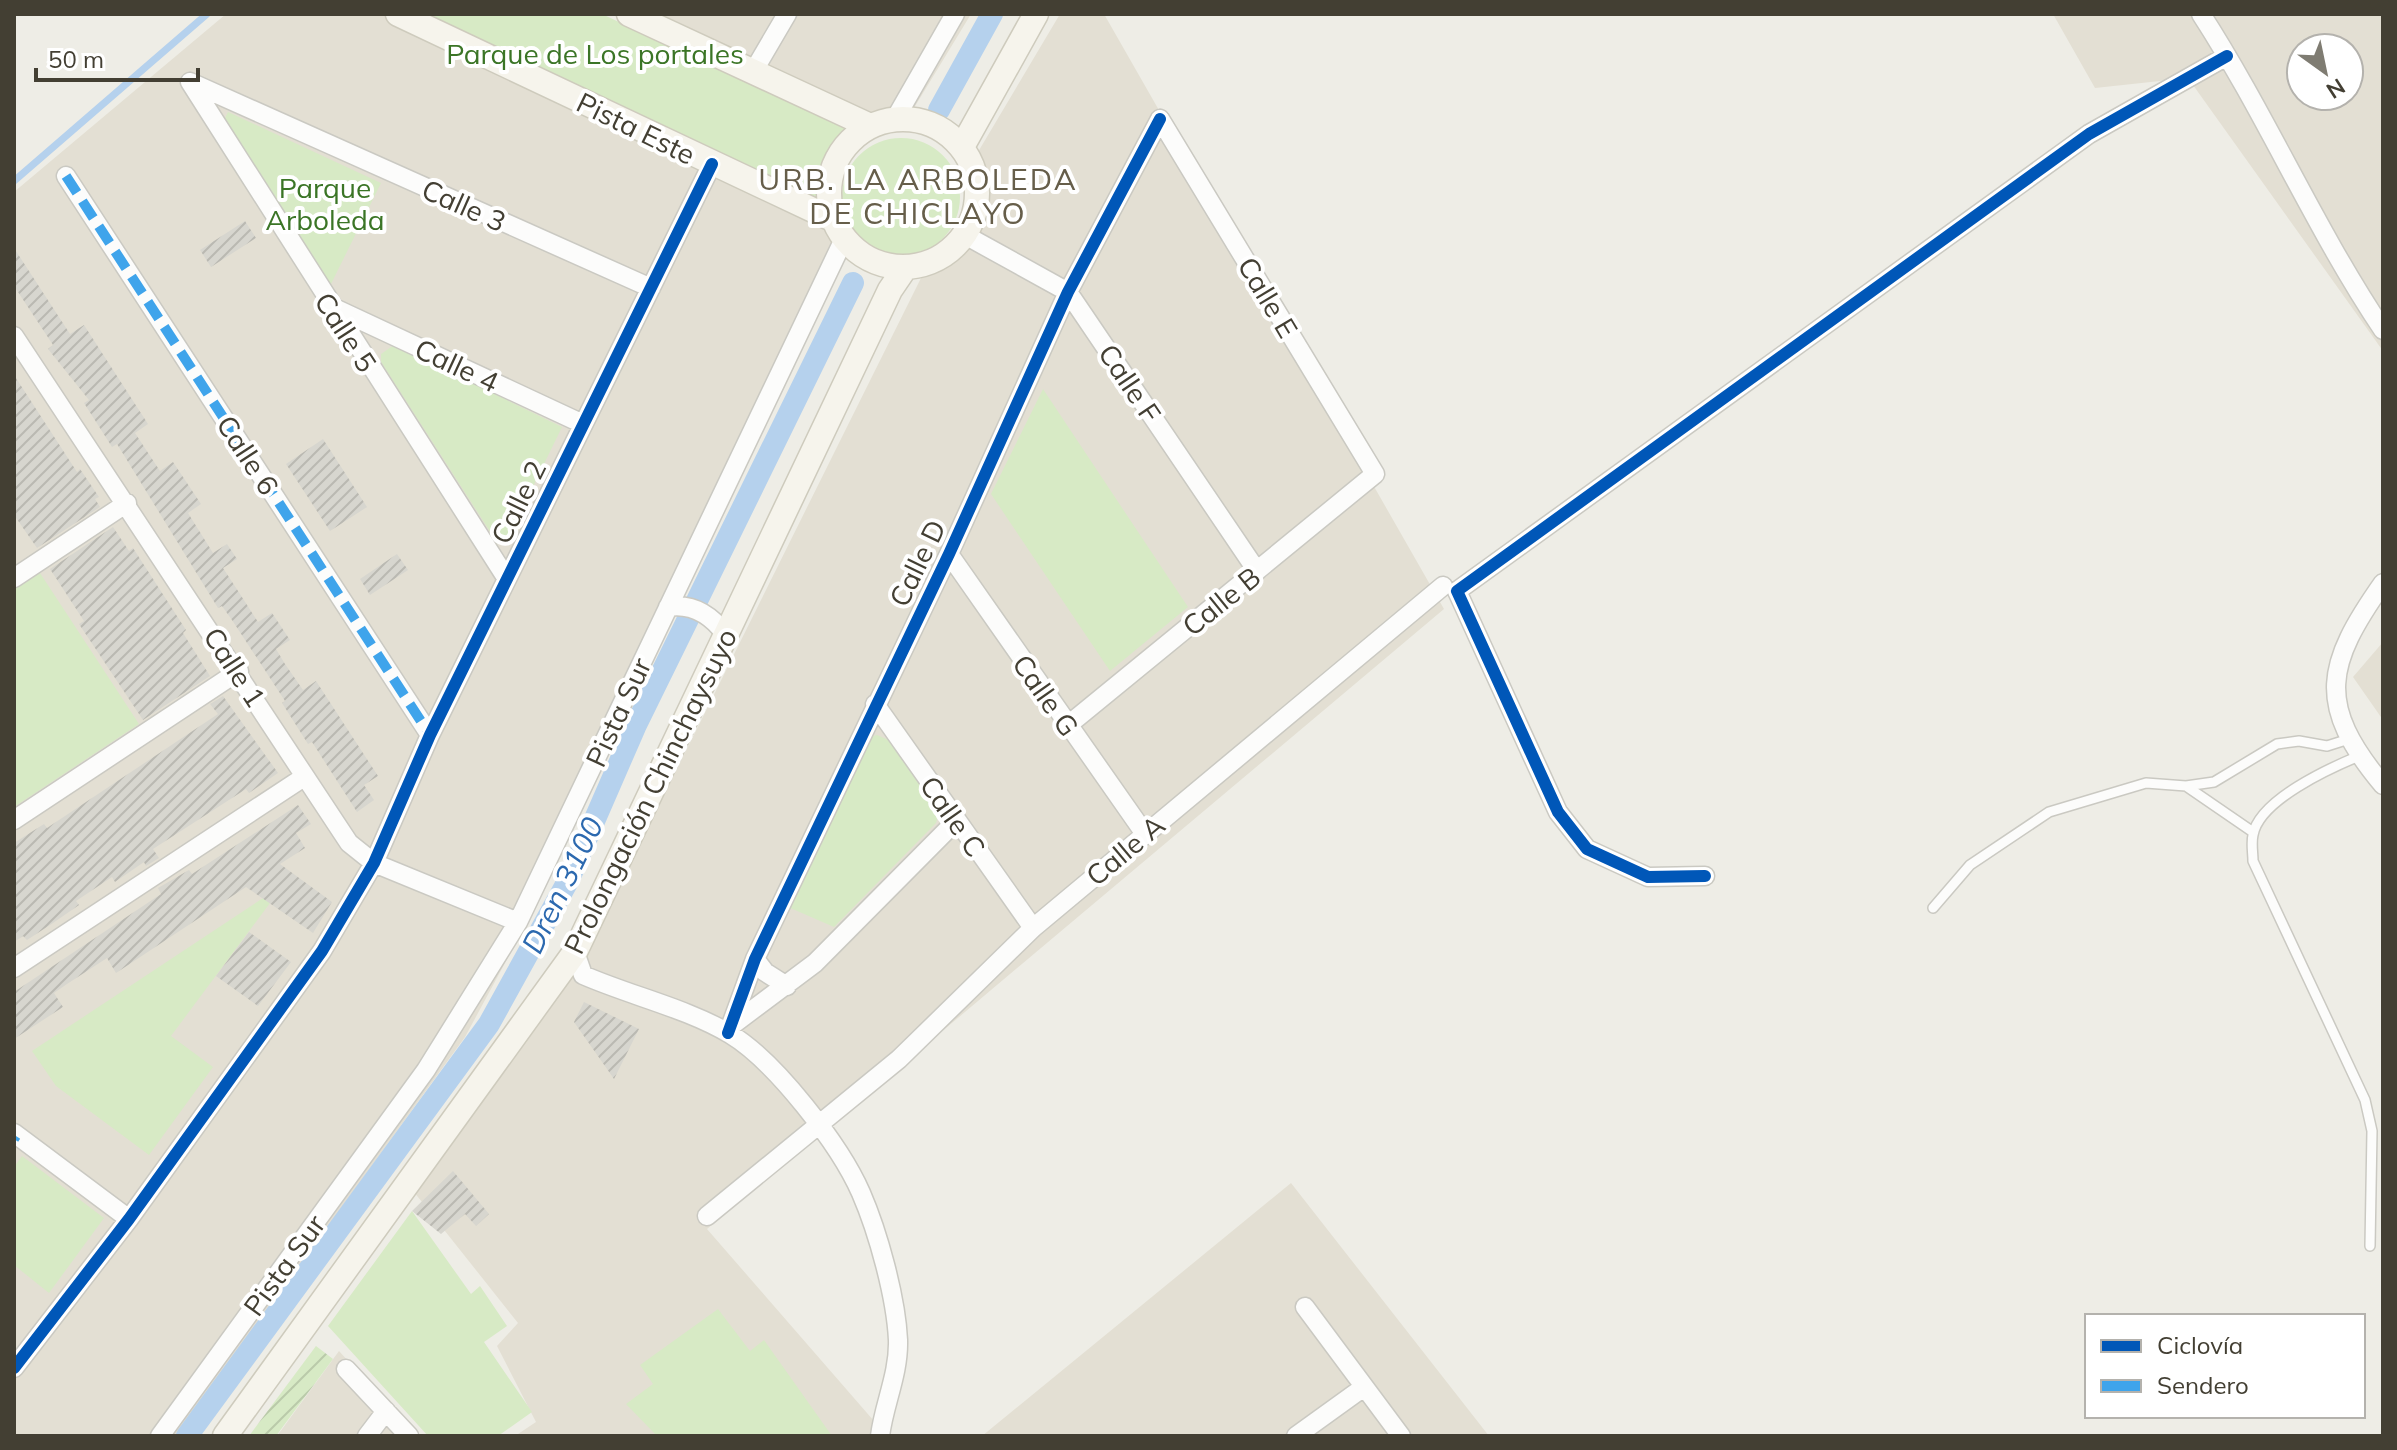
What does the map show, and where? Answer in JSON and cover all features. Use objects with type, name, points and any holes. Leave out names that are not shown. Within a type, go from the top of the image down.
[{"type":"street","name":"Pista Este","points":[[398,14],[712,164],[838,229]]},
{"type":"street","points":[[629,14],[870,126]]},
{"type":"street","points":[[753,72],[787,14]]},
{"type":"street","points":[[895,119],[955,14]]},
{"type":"street","points":[[962,147],[1036,14]]},
{"type":"street","points":[[2201,14],[2296,185],[2383,330]]},
{"type":"street","points":[[1705,876],[1648,877],[1587,849],[1558,812],[1457,591],[2089,134],[2227,56]]},
{"type":"street","name":"Calle 3","points":[[190,82],[651,288]]},
{"type":"street","name":"Calle 5","points":[[190,82],[330,306],[507,579]]},
{"type":"street","points":[[895,119],[921,120],[944,130],[962,147],[974,167],[978,190],[975,214],[965,235],[949,252],[928,263],[905,268],[882,265],[861,255],[838,229],[828,198],[830,176],[845,147],[870,126],[895,119]]},
{"type":"street","name":"Calle D","points":[[730,1029],[755,959],[949,554],[1068,292],[1160,119]]},
{"type":"street","name":"Calle E","points":[[1160,119],[1375,474]]},
{"type":"street","name":"Calle 2","points":[[14,1368],[129,1219],[322,951],[374,863],[430,735],[712,164]]},
{"type":"street","name":"Calle 6","points":[[66,176],[430,735]]},
{"type":"street","name":"Pista Sur","points":[[160,1436],[426,1070],[518,922],[674,606],[838,229]]},
{"type":"street","name":"Calle F","points":[[965,235],[1068,292],[1257,571]]},
{"type":"street","name":"Prolongación Chinchaysuyo","points":[[225,1436],[575,952],[722,629],[890,290],[905,268]]},
{"type":"street","name":"Calle 4","points":[[330,306],[583,424]]},
{"type":"street","name":"Calle 1","points":[[14,336],[239,671],[349,843],[374,863],[518,922]]},
{"type":"street","name":"Calle B","points":[[1067,726],[1375,474]]},
{"type":"street","points":[[14,578],[127,503]]},
{"type":"street","name":"Calle G","points":[[949,554],[1145,834]]},
{"type":"street","points":[[2383,583],[2347,638],[2336,665],[2335,690],[2349,739],[2383,785]]},
{"type":"street","name":"Calle A","points":[[707,1216],[899,1059],[1033,928],[1443,586]]},
{"type":"street","points":[[674,606],[693,608],[722,629]]},
{"type":"street","points":[[14,820],[239,671]]},
{"type":"street","name":"Calle C","points":[[875,704],[1033,928]]},
{"type":"street","points":[[14,968],[304,777]]},
{"type":"street","points":[[730,1029],[815,963],[956,821]]},
{"type":"street","points":[[575,952],[583,975],[730,1029],[769,1063],[816,1124],[861,1192],[893,1306],[898,1341],[896,1371],[880,1436]]},
{"type":"street","points":[[755,959],[774,980],[787,986]]},
{"type":"street","points":[[15,1136],[129,1219]]},
{"type":"street","points":[[1305,1307],[1401,1436]]},
{"type":"street","points":[[346,1369],[409,1436]]},
{"type":"street","points":[[1296,1436],[1364,1387]]},
{"type":"street","points":[[367,1436],[386,1411]]},
{"type":"lane","points":[[1933,908],[1970,865],[2049,812],[2146,783],[2186,786],[2214,782],[2277,744],[2299,741],[2327,746],[2349,739]]},
{"type":"lane","points":[[2359,756],[2315,775],[2267,811],[2253,832],[2253,861],[2365,1100],[2372,1131],[2370,1246]]},
{"type":"lane","points":[[2186,786],[2253,832]]},
{"type":"shaded area","points":[[226,14],[395,14],[827,224],[844,248],[538,902],[465,1037],[176,1436],[14,1436],[14,192]]},
{"type":"shaded area","points":[[650,14],[971,14],[903,126],[886,127]]},
{"type":"shaded area","points":[[1060,14],[1104,14],[1444,609],[707,1229],[887,1436],[515,1436],[536,1422],[497,1346],[518,1323],[414,1192],[584,956],[923,274],[945,266],[964,251],[980,228],[986,209],[986,188],[975,157]]},
{"type":"shaded area","points":[[2053,14],[2383,14],[2383,351],[2188,78],[2095,88]]},
{"type":"shaded area","points":[[2383,642],[2383,720],[2353,677]]},
{"type":"shaded area","points":[[1291,1183],[1489,1436],[982,1436]]},
{"type":"shaded area","points":[[339,1351],[416,1436],[277,1436]]},
{"type":"green space","name":"Parque de Los portales","points":[[424,14],[602,14],[848,130],[825,159],[818,199]]},
{"type":"green space","name":"Parque Arboleda","points":[[228,112],[381,183],[330,286],[222,124]]},
{"type":"green space","points":[[901,138],[924,142],[943,155],[956,174],[960,197],[956,220],[943,239],[924,252],[901,256],[878,252],[859,239],[846,220],[842,197],[846,174],[859,155],[878,142]]},
{"type":"green space","points":[[394,345],[562,427],[506,542],[498,544],[381,362],[381,354]]},
{"type":"green space","points":[[1043,389],[1188,607],[1110,671],[991,494]]},
{"type":"green space","points":[[40,573],[139,724],[14,807],[14,589]]},
{"type":"green space","points":[[877,735],[891,741],[939,813],[936,823],[834,927],[788,907],[867,738]]},
{"type":"green space","points":[[263,898],[270,903],[171,1036],[213,1067],[149,1155],[56,1086],[32,1051]]},
{"type":"green space","points":[[22,1156],[104,1218],[49,1293],[14,1265],[14,1167]]},
{"type":"green space","points":[[412,1211],[471,1294],[480,1286],[507,1326],[484,1342],[532,1412],[498,1436],[428,1436],[328,1326]]},
{"type":"green space","points":[[718,1309],[750,1351],[764,1340],[832,1436],[657,1436],[626,1404],[653,1384],[640,1365]]},
{"type":"green space","points":[[316,1346],[333,1359],[276,1436],[249,1436]]},
{"type":"building","points":[[245,221],[256,238],[211,267],[200,250]]},
{"type":"building","points":[[14,248],[70,334],[84,325],[148,424],[135,433],[160,471],[173,462],[201,504],[188,513],[213,553],[227,544],[237,559],[223,568],[258,622],[272,613],[290,640],[276,649],[285,664],[303,690],[316,681],[378,776],[364,785],[374,800],[357,812],[312,742],[308,744],[282,703],[285,701],[232,620],[222,606],[218,608],[117,444],[112,447],[84,403],[89,400],[48,349],[53,345],[14,286]]},
{"type":"building","points":[[14,375],[77,472],[80,469],[99,497],[95,499],[100,507],[37,548],[14,515]]},
{"type":"building","points":[[323,439],[367,507],[330,531],[286,464]]},
{"type":"building","points":[[113,527],[129,551],[133,548],[186,630],[183,633],[210,676],[143,720],[79,624],[84,621],[50,569]]},
{"type":"building","points":[[397,554],[408,570],[370,595],[360,579]]},
{"type":"building","points":[[223,696],[278,773],[249,793],[246,789],[153,849],[159,858],[146,866],[144,862],[115,882],[112,877],[76,901],[79,905],[53,923],[27,940],[23,936],[14,942],[14,843],[44,824],[47,828],[218,714],[210,704]]},
{"type":"building","points":[[298,805],[311,824],[296,833],[305,848],[280,864],[332,902],[313,933],[246,887],[116,973],[107,958],[67,984],[54,993],[63,1007],[14,1039],[14,992],[161,894],[158,888],[189,870],[192,874]]},
{"type":"building","points":[[249,932],[291,962],[258,1006],[216,976]]},
{"type":"building","points":[[584,1002],[639,1029],[614,1079],[574,1022]]},
{"type":"building","points":[[453,1171],[489,1214],[476,1226],[465,1214],[441,1234],[412,1211]]},
{"type":"waterway","points":[[14,181],[207,14]]},
{"type":"waterway","name":"Dren 3100","points":[[939,110],[992,14]]},
{"type":"waterway","name":"Dren 3100","points":[[187,1436],[489,1024],[568,881],[635,727],[853,283]]},
{"type":"marked path","points":[[66,176],[430,735]]},
{"type":"cycle path","points":[[1705,876],[1648,877],[1587,849],[1558,812],[1457,591],[2089,134],[2227,56]]},
{"type":"cycle path","points":[[728,1033],[755,959],[949,554],[1068,292],[1160,119]]},
{"type":"cycle path","points":[[14,1368],[129,1219],[322,951],[374,863],[430,735],[712,164]]},
{"type":"district","name":"URB. LA ARBOLEDA DE CHICLAYO","points":[[918,196]]}]
